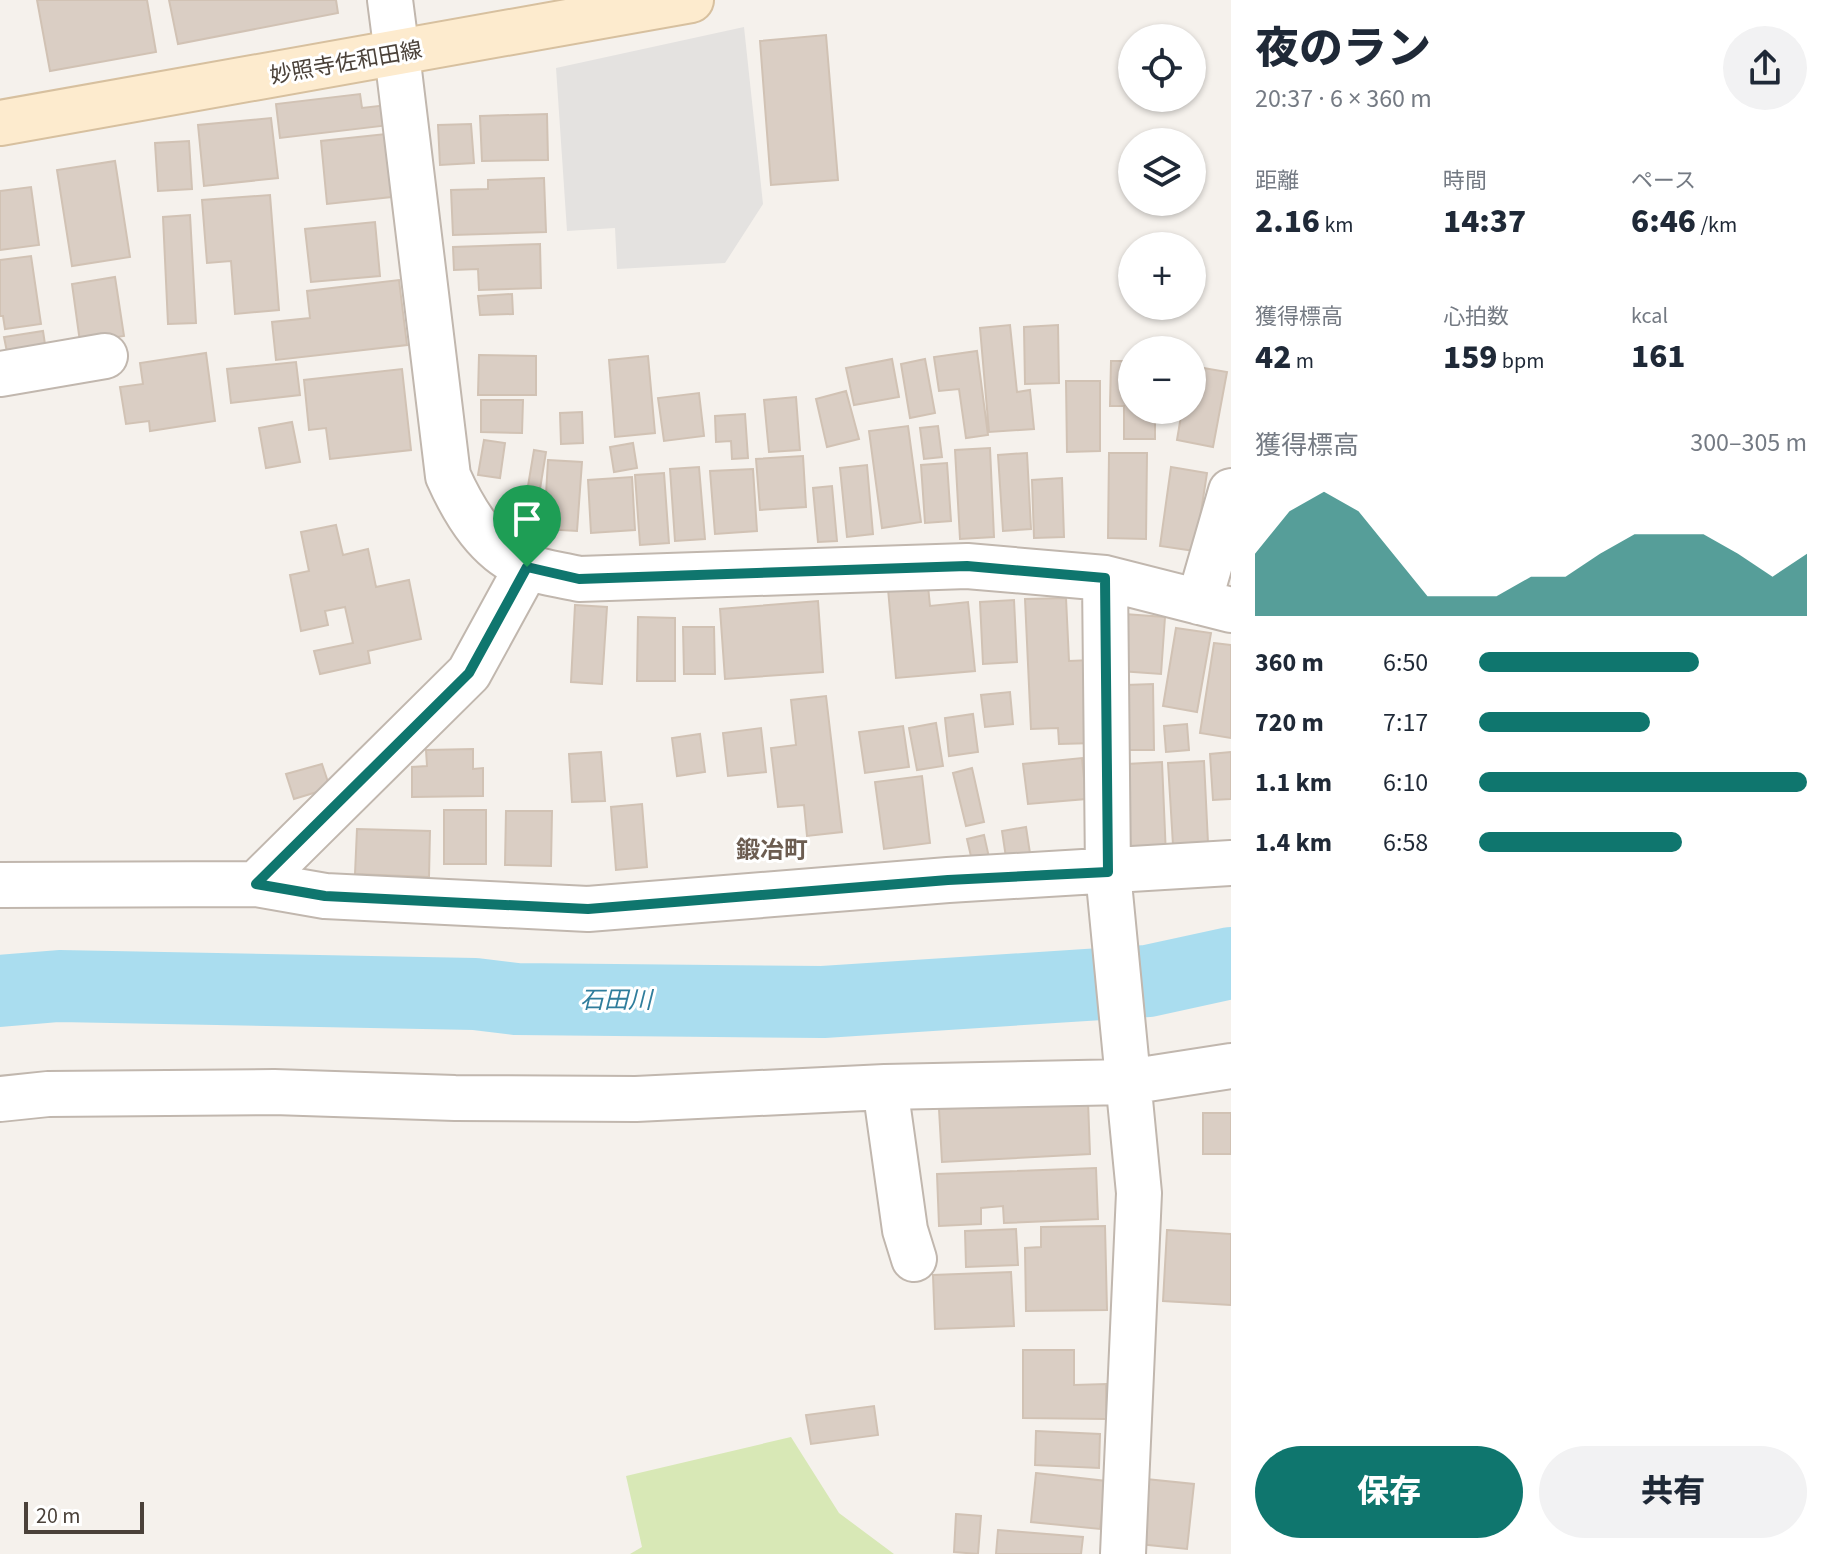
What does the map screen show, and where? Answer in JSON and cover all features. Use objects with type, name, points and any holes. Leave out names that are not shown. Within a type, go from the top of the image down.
[{"type":"main road","name":"妙照寺佐和田線","points":[[0,123],[691,0]]},
{"type":"street","points":[[390,0],[448,476],[463,511],[491,542],[527,567],[579,579],[967,566],[1105,578],[1215,606],[1231,491]]},
{"type":"street","points":[[0,374],[105,356]]},
{"type":"street","points":[[256,884],[469,673],[527,567]]},
{"type":"street","points":[[1105,578],[1109,880],[1139,1193],[1123,1554]]},
{"type":"street","points":[[0,885],[256,884],[325,896],[588,909],[948,880],[1109,880],[1231,863]]},
{"type":"street","points":[[0,1099],[48,1094],[274,1092],[455,1098],[636,1099],[885,1087],[1126,1069],[1231,1066]]},
{"type":"street","points":[[885,1087],[905,1230],[914,1259]]},
{"type":"green space","points":[[791,1437],[839,1513],[894,1554],[630,1554],[642,1547],[626,1476]]},
{"type":"shaded area","points":[[744,27],[763,204],[725,263],[617,269],[615,228],[567,231],[556,68]]},
{"type":"building","points":[[37,0],[147,0],[156,52],[50,71]]},
{"type":"building","points":[[169,0],[336,0],[338,13],[178,44]]},
{"type":"building","points":[[826,35],[838,180],[771,185],[760,41]]},
{"type":"building","points":[[360,94],[362,108],[387,105],[390,125],[280,138],[276,104]]},
{"type":"building","points":[[547,114],[548,160],[482,161],[480,116]]},
{"type":"building","points":[[271,118],[278,178],[204,186],[198,125]]},
{"type":"building","points":[[471,124],[474,163],[440,165],[438,125]]},
{"type":"building","points":[[395,133],[401,196],[327,204],[321,141]]},
{"type":"building","points":[[189,141],[192,189],[158,191],[155,143]]},
{"type":"building","points":[[115,161],[130,257],[72,266],[57,170]]},
{"type":"building","points":[[544,178],[546,232],[453,235],[451,190],[488,189],[488,180]]},
{"type":"building","points":[[31,187],[39,245],[0,250],[0,191]]},
{"type":"building","points":[[270,195],[279,310],[235,314],[231,261],[207,263],[202,200]]},
{"type":"building","points":[[190,215],[196,323],[168,324],[163,217]]},
{"type":"building","points":[[375,222],[380,276],[311,282],[305,229]]},
{"type":"building","points":[[540,244],[541,288],[479,290],[478,269],[454,270],[453,247]]},
{"type":"building","points":[[31,256],[41,324],[5,329],[3,316],[0,316],[0,260]]},
{"type":"building","points":[[115,277],[124,336],[80,342],[72,284]]},
{"type":"building","points":[[399,280],[407,345],[276,360],[272,322],[310,318],[307,291]]},
{"type":"building","points":[[512,294],[513,314],[480,315],[478,296]]},
{"type":"building","points":[[1010,325],[1017,392],[1030,390],[1034,429],[989,432],[980,328]]},
{"type":"building","points":[[1058,325],[1059,383],[1025,384],[1024,327]]},
{"type":"building","points":[[43,331],[46,351],[8,357],[4,337]]},
{"type":"building","points":[[977,351],[988,435],[966,438],[959,389],[939,391],[934,357]]},
{"type":"building","points":[[206,353],[215,421],[150,431],[149,421],[126,424],[120,387],[143,384],[140,363]]},
{"type":"building","points":[[479,355],[536,356],[536,395],[478,395]]},
{"type":"building","points":[[648,356],[655,433],[615,437],[609,360]]},
{"type":"building","points":[[892,359],[899,397],[854,405],[846,368]]},
{"type":"building","points":[[925,359],[935,413],[910,418],[901,364]]},
{"type":"building","points":[[1111,361],[1118,361],[1118,406],[1110,406]]},
{"type":"building","points":[[296,362],[300,395],[231,403],[227,369]]},
{"type":"building","points":[[1206,368],[1227,372],[1213,447],[1177,440],[1180,424],[1206,424]]},
{"type":"building","points":[[402,369],[411,450],[330,459],[326,428],[309,430],[304,380]]},
{"type":"building","points":[[1066,381],[1100,381],[1100,451],[1067,452]]},
{"type":"building","points":[[846,391],[859,439],[827,447],[816,399]]},
{"type":"building","points":[[699,393],[704,436],[664,441],[658,398]]},
{"type":"building","points":[[796,397],[800,450],[769,452],[764,400]]},
{"type":"building","points":[[481,400],[523,400],[522,433],[481,432]]},
{"type":"building","points":[[582,412],[583,443],[561,444],[560,413]]},
{"type":"building","points":[[745,414],[748,458],[732,459],[731,441],[716,442],[715,416]]},
{"type":"building","points":[[292,422],[300,462],[266,468],[259,428]]},
{"type":"building","points":[[1124,424],[1155,424],[1155,439],[1124,439]]},
{"type":"building","points":[[908,426],[921,522],[882,528],[869,431]]},
{"type":"building","points":[[938,426],[942,457],[924,459],[920,428]]},
{"type":"building","points":[[484,440],[505,443],[500,478],[478,475]]},
{"type":"building","points":[[633,443],[637,468],[614,472],[610,447]]},
{"type":"building","points":[[990,448],[994,537],[960,539],[955,450]]},
{"type":"building","points":[[534,450],[546,452],[540,489],[528,486]]},
{"type":"building","points":[[1027,453],[1031,529],[1003,531],[998,455]]},
{"type":"building","points":[[1109,453],[1147,453],[1146,539],[1108,538]]},
{"type":"building","points":[[803,456],[806,507],[760,510],[756,459]]},
{"type":"building","points":[[548,460],[582,462],[577,531],[544,529]]},
{"type":"building","points":[[947,463],[951,521],[925,523],[921,465]]},
{"type":"building","points":[[867,465],[873,534],[847,537],[840,468]]},
{"type":"building","points":[[699,467],[705,539],[675,541],[670,469]]},
{"type":"building","points":[[1171,467],[1207,473],[1195,551],[1160,546]]},
{"type":"building","points":[[753,469],[757,531],[715,534],[710,471]]},
{"type":"building","points":[[664,473],[669,543],[640,545],[635,475]]},
{"type":"building","points":[[632,477],[635,530],[591,533],[588,480]]},
{"type":"building","points":[[1062,478],[1064,537],[1034,538],[1032,480]]},
{"type":"building","points":[[832,486],[837,541],[818,542],[813,488]]},
{"type":"building","points":[[336,525],[343,555],[368,549],[376,587],[409,580],[421,639],[368,651],[370,663],[320,674],[314,651],[353,643],[345,607],[325,611],[328,625],[301,631],[290,575],[309,571],[301,532]]},
{"type":"building","points":[[928,586],[930,606],[968,602],[975,671],[896,678],[888,589]]},
{"type":"building","points":[[1066,598],[1069,661],[1092,660],[1095,743],[1059,744],[1058,728],[1031,729],[1025,599]]},
{"type":"building","points":[[1014,600],[1017,662],[983,664],[980,602]]},
{"type":"building","points":[[818,601],[823,672],[725,679],[720,609]]},
{"type":"building","points":[[575,605],[607,607],[602,684],[571,682]]},
{"type":"building","points":[[1124,614],[1165,617],[1161,674],[1120,671]]},
{"type":"building","points":[[638,617],[675,618],[675,681],[637,681]]},
{"type":"building","points":[[683,627],[714,627],[715,674],[684,674]]},
{"type":"building","points":[[1176,628],[1211,633],[1197,712],[1163,706]]},
{"type":"building","points":[[1214,643],[1231,645],[1231,738],[1200,733]]},
{"type":"building","points":[[1153,684],[1154,750],[1128,750],[1126,685]]},
{"type":"building","points":[[1010,692],[1013,724],[985,727],[981,695]]},
{"type":"building","points":[[826,696],[842,832],[807,836],[804,805],[778,807],[771,748],[796,745],[791,700]]},
{"type":"building","points":[[973,714],[978,752],[949,756],[945,718]]},
{"type":"building","points":[[936,723],[943,766],[917,770],[909,728]]},
{"type":"building","points":[[1187,724],[1189,750],[1166,752],[1164,726]]},
{"type":"building","points":[[903,726],[909,767],[865,773],[859,732]]},
{"type":"building","points":[[761,728],[766,772],[728,776],[723,733]]},
{"type":"building","points":[[700,734],[705,772],[677,776],[672,738]]},
{"type":"building","points":[[473,749],[473,769],[483,768],[483,796],[412,797],[412,767],[427,766],[426,750]]},
{"type":"building","points":[[601,752],[605,801],[572,802],[569,754]]},
{"type":"building","points":[[1231,752],[1231,799],[1213,800],[1210,754]]},
{"type":"building","points":[[1082,758],[1086,799],[1028,804],[1023,764]]},
{"type":"building","points":[[1204,761],[1208,843],[1173,845],[1168,763]]},
{"type":"building","points":[[1162,762],[1166,856],[1131,857],[1127,764]]},
{"type":"building","points":[[322,764],[330,788],[294,799],[286,774]]},
{"type":"building","points":[[972,768],[984,822],[966,826],[953,773]]},
{"type":"building","points":[[922,776],[930,843],[884,849],[875,782]]},
{"type":"building","points":[[642,804],[647,867],[616,870],[611,807]]},
{"type":"building","points":[[444,810],[486,810],[486,864],[444,864]]},
{"type":"building","points":[[506,811],[552,811],[551,866],[505,865]]},
{"type":"building","points":[[1026,827],[1031,860],[1007,864],[1002,831]]},
{"type":"building","points":[[357,829],[430,831],[429,877],[355,874]]},
{"type":"building","points":[[984,835],[990,862],[973,865],[967,839]]},
{"type":"building","points":[[1088,1101],[1090,1154],[942,1162],[939,1109]]},
{"type":"building","points":[[1203,1113],[1231,1113],[1231,1154],[1203,1154]]},
{"type":"building","points":[[1096,1168],[1098,1219],[1004,1223],[1003,1206],[981,1208],[981,1224],[939,1226],[937,1174]]},
{"type":"building","points":[[1105,1226],[1107,1310],[1026,1311],[1025,1248],[1041,1247],[1041,1227]]},
{"type":"building","points":[[1016,1229],[1018,1265],[966,1267],[965,1231]]},
{"type":"building","points":[[1167,1230],[1231,1234],[1231,1305],[1163,1301]]},
{"type":"building","points":[[1011,1272],[1014,1326],[935,1329],[933,1275]]},
{"type":"building","points":[[1023,1350],[1074,1350],[1074,1385],[1106,1384],[1106,1419],[1023,1418]]},
{"type":"building","points":[[874,1406],[878,1435],[811,1444],[806,1415]]},
{"type":"building","points":[[1036,1431],[1100,1434],[1099,1468],[1035,1465]]},
{"type":"building","points":[[1036,1473],[1106,1481],[1100,1529],[1031,1522]]},
{"type":"building","points":[[1146,1479],[1194,1484],[1187,1549],[1139,1544]]},
{"type":"building","points":[[956,1514],[981,1516],[978,1554],[954,1552]]},
{"type":"building","points":[[998,1530],[1083,1537],[1081,1554],[996,1554]]},
{"type":"waterway","name":"石田川","points":[[0,991],[59,986],[475,994],[516,999],[823,1002],[1148,981],[1231,963]]},
{"type":"district","name":"鍛冶町","points":[[772,850]]},
{"type":"route","points":[[967,566],[1105,578],[1108,872],[948,880],[588,909],[325,896],[256,884],[469,673],[527,567],[579,579],[967,566]]}]
